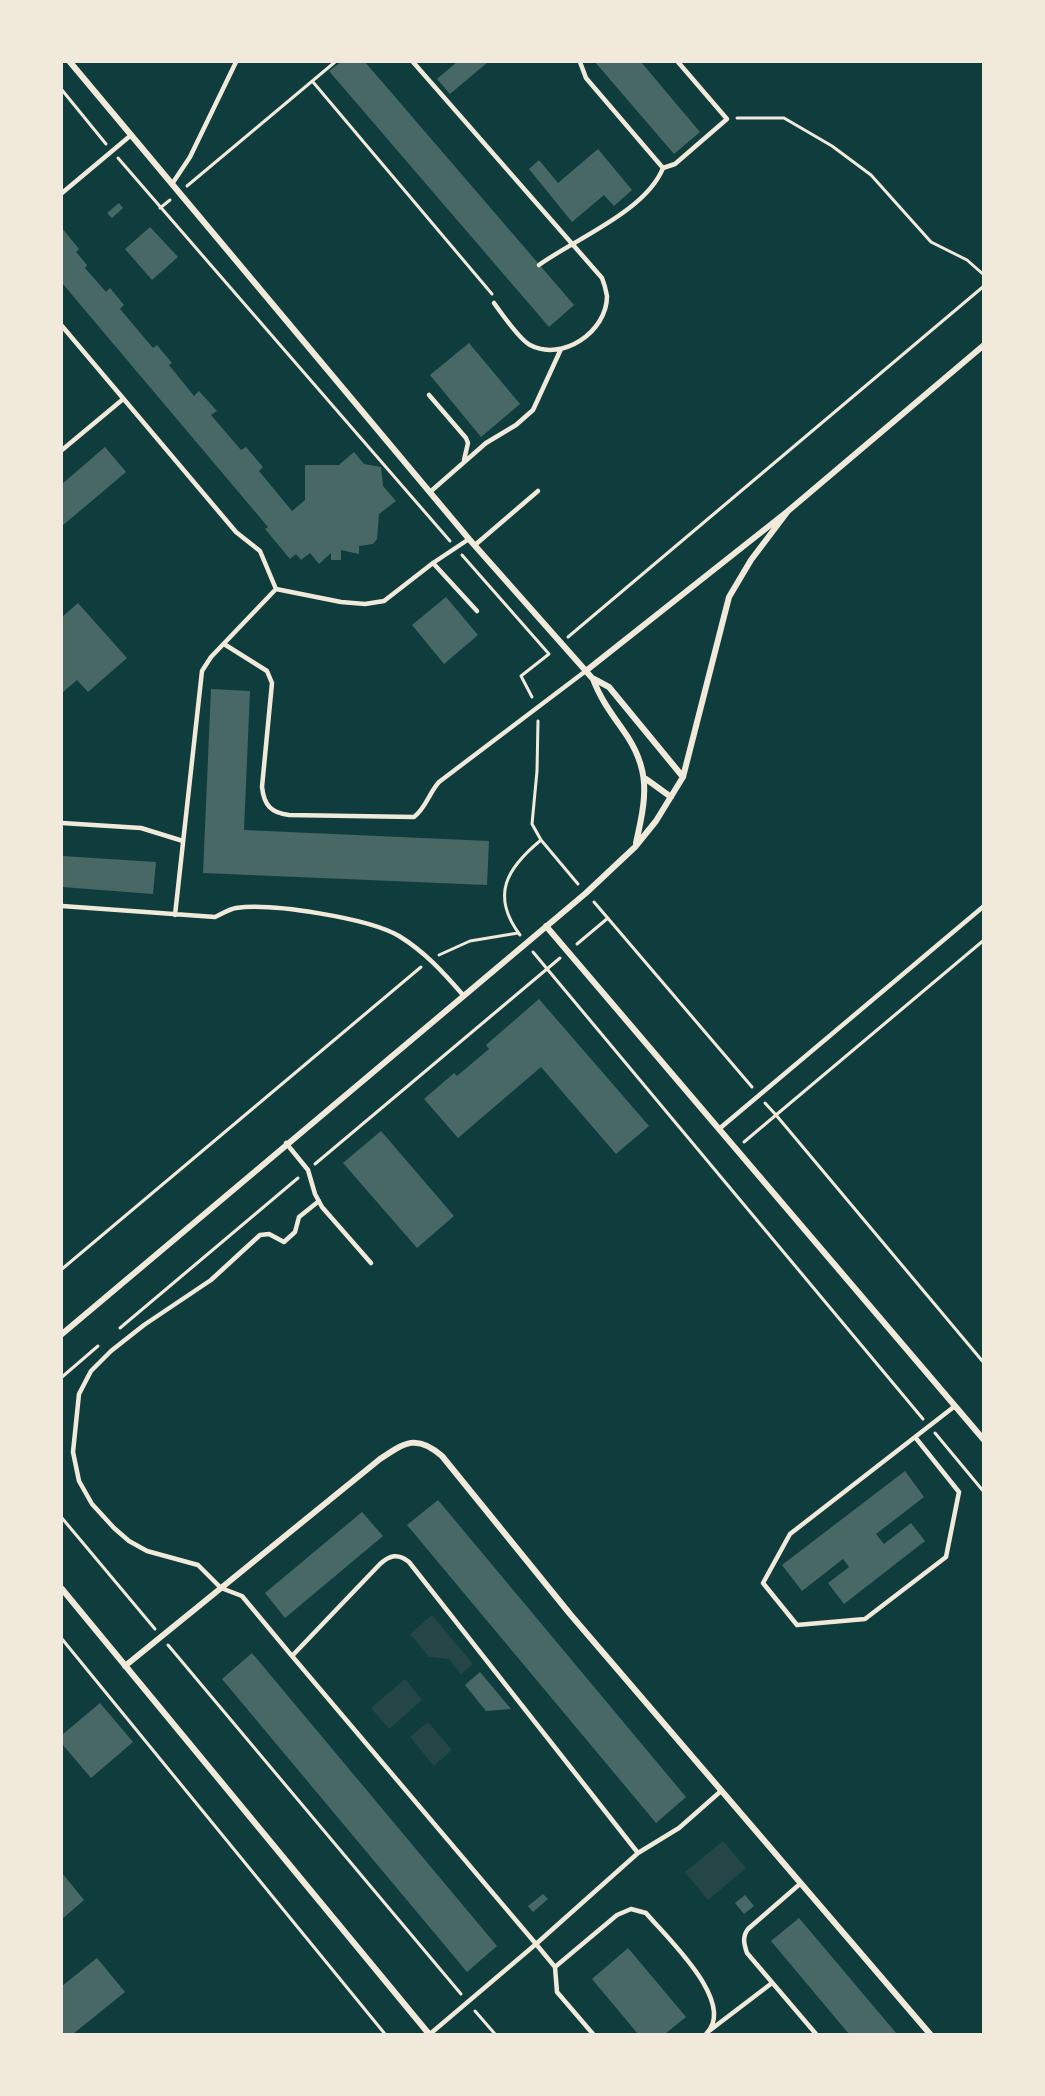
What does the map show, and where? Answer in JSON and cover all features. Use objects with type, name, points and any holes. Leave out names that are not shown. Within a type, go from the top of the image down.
[{"type":"street","points":[[70,62],[469,539],[593,679],[598,695],[632,741],[646,779],[644,808],[635,847]]},
{"type":"street","points":[[586,670],[788,511],[984,345]]},
{"type":"street","points":[[62,1334],[526,943],[635,847],[683,777],[694,743],[706,682],[729,597],[751,560],[788,511]]},
{"type":"street","points":[[593,679],[609,687],[683,777]]},
{"type":"street","points":[[646,779],[671,797]]},
{"type":"street","points":[[546,926],[984,1440]]},
{"type":"street","points":[[125,1666],[388,1453],[416,1441],[429,1445],[442,1456],[570,1614],[930,2034]]},
{"type":"street","points":[[62,1589],[429,2034]]},
{"type":"lane","points":[[172,184],[190,158],[236,62]]},
{"type":"lane","points":[[413,62],[573,243],[602,278],[607,296],[602,317],[594,329],[570,347],[550,352],[529,345],[495,302]]},
{"type":"lane","points":[[580,62],[586,78],[663,168]]},
{"type":"lane","points":[[539,265],[573,243],[596,233],[650,188],[663,168],[675,164],[727,119],[678,62]]},
{"type":"lane","points":[[62,193],[130,136]]},
{"type":"lane","points":[[62,326],[122,400],[236,532],[260,551],[276,589]]},
{"type":"lane","points":[[430,492],[464,460],[533,410],[561,349]]},
{"type":"lane","points":[[429,395],[466,438],[468,443],[464,460]]},
{"type":"lane","points":[[62,450],[122,400]]},
{"type":"lane","points":[[475,545],[538,491]]},
{"type":"lane","points":[[276,589],[341,602],[365,604],[384,601],[433,563],[469,539]]},
{"type":"lane","points":[[433,563],[477,611]]},
{"type":"lane","points":[[175,915],[199,682],[211,657],[276,589]]},
{"type":"lane","points":[[224,644],[267,671],[272,683],[262,787],[264,799],[270,809],[289,815],[414,817],[422,810],[431,791],[439,782],[586,670]]},
{"type":"lane","points":[[62,823],[141,828],[183,841]]},
{"type":"lane","points":[[62,906],[215,917],[234,908],[248,908],[317,913],[363,923],[397,935],[431,958],[463,995]]},
{"type":"lane","points":[[719,1129],[984,906]]},
{"type":"lane","points":[[286,1143],[308,1170],[311,1185],[319,1201],[371,1263]]},
{"type":"lane","points":[[319,1201],[299,1217],[291,1238],[284,1242],[269,1234],[260,1235],[211,1280],[111,1351],[91,1371],[78,1394],[73,1452],[79,1481],[92,1504],[129,1541],[147,1551],[198,1565],[221,1588],[232,1590],[242,1596],[555,1967],[557,1992],[593,2034]]},
{"type":"lane","points":[[915,1437],[959,1492],[946,1557],[865,1620],[797,1625],[763,1583],[790,1534],[929,1426],[955,1406]]},
{"type":"lane","points":[[292,1656],[380,1564],[394,1556],[402,1556],[638,1853]]},
{"type":"lane","points":[[429,2034],[536,1944],[638,1853],[679,1828],[721,1791]]},
{"type":"lane","points":[[801,1883],[744,1934],[747,1953],[816,2034]]},
{"type":"lane","points":[[555,1967],[617,1915],[631,1909],[646,1913],[708,1987],[715,2007],[707,2033]]},
{"type":"lane","points":[[707,2033],[772,1983]]},
{"type":"path","points":[[160,208],[335,62]]},
{"type":"path","points":[[313,82],[495,302]]},
{"type":"path","points":[[62,90],[112,151]]},
{"type":"path","points":[[727,119],[784,118],[816,136],[871,175],[931,242],[968,260],[984,275]]},
{"type":"path","points":[[549,654],[984,286]]},
{"type":"path","points":[[541,840],[515,864],[505,886],[504,901],[507,916],[518,933],[984,1492]]},
{"type":"path","points":[[116,1331],[608,918]]},
{"type":"path","points":[[62,1269],[431,958],[470,941],[518,933]]},
{"type":"path","points":[[736,1149],[776,1115],[984,1363]]},
{"type":"path","points":[[62,1377],[98,1346]]},
{"type":"path","points":[[62,1518],[495,2034]]},
{"type":"path","points":[[62,1639],[385,2034]]},
{"type":"shaded area","points":[[432,1615],[473,1664],[461,1674],[449,1659],[429,1657],[410,1634]]},
{"type":"shaded area","points":[[405,1679],[422,1700],[389,1729],[371,1708]]},
{"type":"shaded area","points":[[428,1722],[452,1750],[434,1766],[410,1737]]},
{"type":"shaded area","points":[[723,1841],[746,1868],[708,1900],[685,1872]]},
{"type":"building","points":[[341,62],[365,62],[574,305],[549,327],[329,71]]},
{"type":"building","points":[[457,62],[488,62],[450,94],[437,79]]},
{"type":"building","points":[[595,62],[641,62],[700,132],[674,154]]},
{"type":"building","points":[[598,149],[632,190],[614,206],[604,195],[572,222],[529,169],[539,160],[558,183]]},
{"type":"building","points":[[119,203],[123,208],[112,218],[107,213]]},
{"type":"building","points":[[150,227],[178,257],[152,280],[125,249]]},
{"type":"building","points":[[62,228],[79,249],[76,252],[87,265],[85,268],[106,292],[110,288],[124,305],[120,309],[153,348],[157,345],[172,363],[169,365],[194,396],[199,391],[217,411],[211,415],[241,450],[246,447],[263,467],[259,471],[292,511],[305,500],[305,465],[339,465],[354,452],[364,464],[381,467],[383,486],[396,501],[379,514],[377,539],[373,544],[359,546],[359,554],[341,550],[341,560],[331,560],[331,553],[319,564],[310,553],[301,560],[296,554],[290,559],[265,529],[268,527],[62,283]]},
{"type":"building","points":[[469,343],[520,404],[481,437],[430,375]]},
{"type":"building","points":[[105,447],[126,472],[62,526],[62,484]]},
{"type":"building","points":[[446,597],[478,635],[444,664],[412,625]]},
{"type":"building","points":[[78,603],[127,658],[88,692],[77,680],[62,693],[62,617]]},
{"type":"building","points":[[211,689],[250,691],[244,830],[489,841],[487,885],[203,873]]},
{"type":"building","points":[[62,856],[156,862],[153,894],[62,887]]},
{"type":"building","points":[[539,999],[649,1126],[616,1154],[541,1067],[458,1138],[424,1099],[454,1073],[457,1076],[489,1049],[486,1045]]},
{"type":"building","points":[[381,1131],[454,1216],[417,1248],[343,1163]]},
{"type":"building","points":[[905,1471],[924,1497],[876,1534],[884,1544],[911,1523],[925,1541],[844,1604],[828,1583],[849,1567],[843,1559],[802,1591],[782,1565]]},
{"type":"building","points":[[438,1500],[686,1797],[656,1823],[407,1525]]},
{"type":"building","points":[[362,1512],[383,1536],[285,1618],[265,1593]]},
{"type":"building","points":[[252,1653],[497,1946],[467,1972],[222,1679]]},
{"type":"building","points":[[480,1672],[511,1709],[486,1711],[465,1685]]},
{"type":"building","points":[[100,1703],[133,1742],[91,1778],[62,1744],[62,1735]]},
{"type":"building","points":[[62,1873],[84,1900],[62,1919]]},
{"type":"building","points":[[543,1894],[548,1899],[533,1912],[528,1906]]},
{"type":"building","points":[[745,1895],[754,1906],[744,1914],[735,1903]]},
{"type":"building","points":[[799,1918],[897,2034],[849,2034],[771,1941]]},
{"type":"building","points":[[628,1948],[686,2017],[665,2034],[638,2034],[592,1979]]},
{"type":"building","points":[[97,1958],[125,1992],[73,2034],[62,2034],[62,1986]]}]
